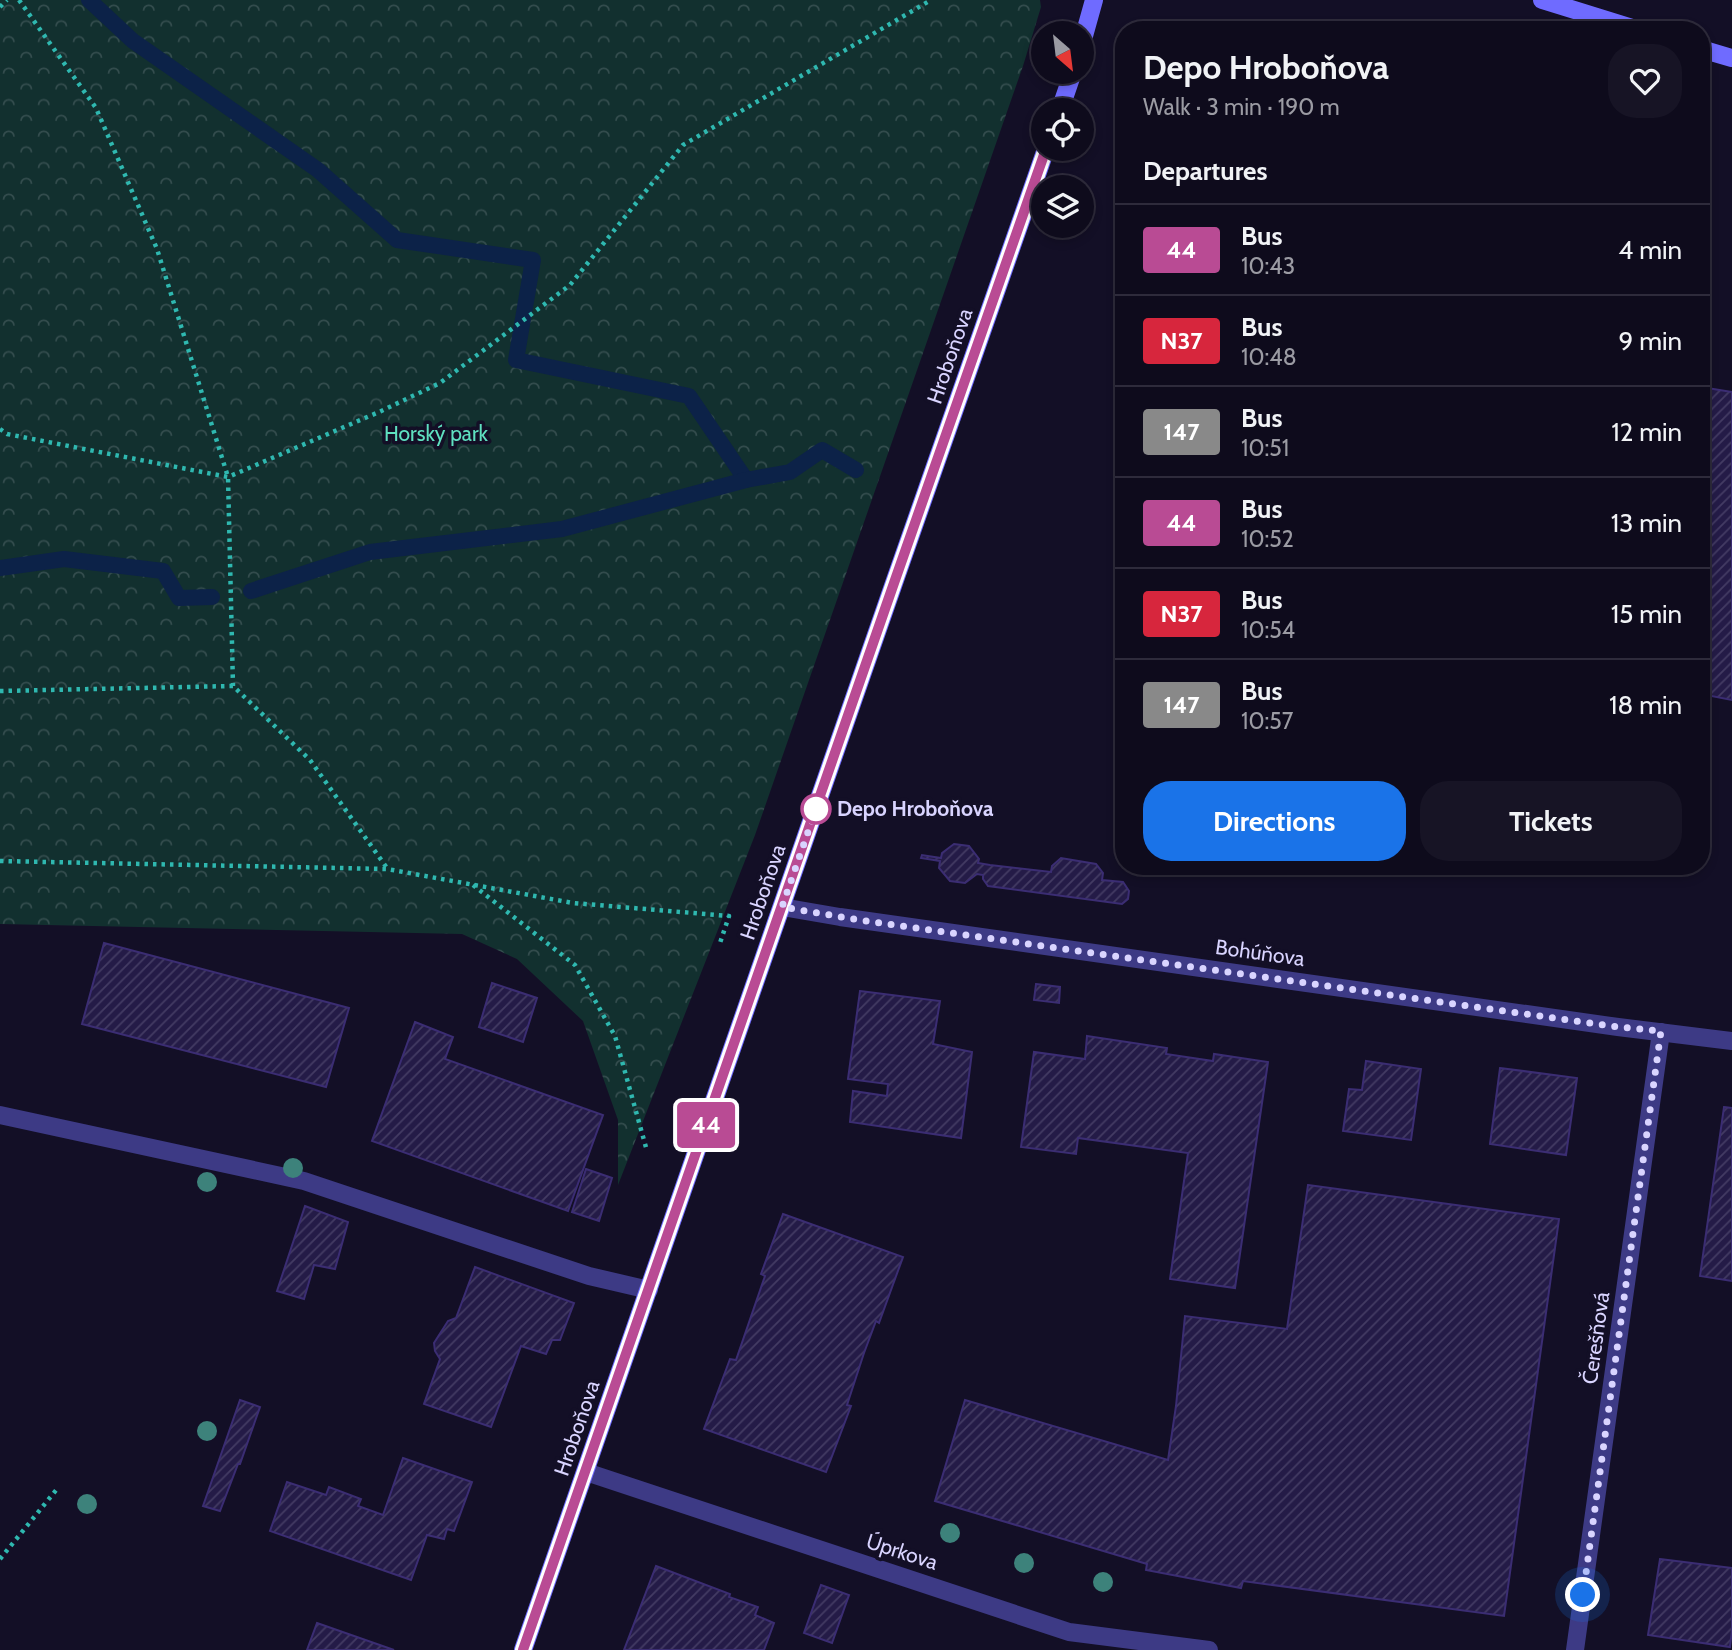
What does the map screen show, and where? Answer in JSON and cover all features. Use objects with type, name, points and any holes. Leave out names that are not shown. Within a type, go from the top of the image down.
[{"type":"street","points":[[1088,21],[1094,0]]},
{"type":"street","points":[[1542,0],[1610,21]]},
{"type":"street","points":[[1710,52],[1732,58]]},
{"type":"street","name":"Hroboňova","points":[[523,1650],[1042,161]]},
{"type":"street","name":"Bohúňova","points":[[782,907],[1732,1041]]},
{"type":"street","name":"Čerešňová","points":[[1575,1650],[1661,1031]]},
{"type":"street","points":[[0,1115],[304,1181],[589,1276],[649,1290]]},
{"type":"street","name":"Úprkova","points":[[586,1472],[1069,1632],[1209,1650]]},
{"type":"path","points":[[0,7],[7,0]]},
{"type":"path","points":[[19,0],[96,108],[157,249],[228,477],[233,686],[310,760],[387,869]]},
{"type":"path","points":[[0,429],[7,434],[228,477],[379,412],[440,383],[570,285],[683,145],[931,0]]},
{"type":"path","points":[[0,437],[7,434]]},
{"type":"path","points":[[0,691],[233,686]]},
{"type":"path","points":[[0,861],[387,869],[573,903],[730,916],[719,946]]},
{"type":"path","points":[[472,884],[575,965],[615,1036],[647,1151]]},
{"type":"path","points":[[0,1559],[57,1489]]},
{"type":"green space","name":"Horský park","points":[[0,0],[1040,0],[1037,21],[1031,21],[1031,40],[1023,66],[755,835],[618,1185],[618,1120],[583,1021],[517,959],[462,934],[0,924]]},
{"type":"building","points":[[1710,388],[1732,392],[1732,700],[1710,696]]},
{"type":"building","points":[[954,844],[969,846],[979,859],[978,863],[990,865],[1051,872],[1052,866],[1061,858],[1096,864],[1103,873],[1102,880],[1123,882],[1129,891],[1128,899],[1122,904],[988,886],[983,875],[977,874],[965,883],[950,881],[939,868],[940,861],[921,858],[922,855],[941,858],[942,853]]},
{"type":"building","points":[[104,943],[349,1008],[326,1087],[82,1024]]},
{"type":"building","points":[[492,983],[537,998],[523,1042],[479,1027]]},
{"type":"building","points":[[1036,984],[1060,987],[1059,1003],[1034,1000]]},
{"type":"building","points":[[860,991],[940,1001],[933,1044],[972,1052],[961,1138],[850,1122],[853,1091],[887,1096],[888,1084],[848,1079]]},
{"type":"building","points":[[415,1022],[453,1037],[445,1059],[603,1115],[568,1211],[372,1141]]},
{"type":"building","points":[[1087,1036],[1167,1048],[1166,1054],[1213,1061],[1214,1054],[1268,1062],[1235,1288],[1170,1279],[1188,1153],[1078,1138],[1076,1154],[1021,1147],[1034,1052],[1085,1059]]},
{"type":"building","points":[[1366,1061],[1421,1069],[1411,1140],[1343,1131],[1349,1089],[1362,1090]]},
{"type":"building","points":[[1500,1068],[1577,1078],[1566,1155],[1490,1144]]},
{"type":"building","points":[[1724,1107],[1732,1108],[1732,1281],[1700,1276]]},
{"type":"building","points":[[586,1169],[612,1178],[599,1221],[572,1212]]},
{"type":"building","points":[[1308,1185],[1559,1219],[1504,1616],[1243,1581],[1241,1588],[1146,1570],[1147,1564],[935,1501],[965,1400],[1168,1460],[1185,1316],[1287,1329]]},
{"type":"building","points":[[305,1206],[348,1222],[335,1269],[314,1265],[304,1299],[277,1291]]},
{"type":"building","points":[[783,1214],[903,1257],[879,1323],[876,1321],[864,1353],[847,1405],[851,1406],[826,1472],[704,1429],[730,1359],[736,1360],[765,1276],[761,1274]]},
{"type":"building","points":[[475,1267],[574,1303],[560,1340],[552,1340],[546,1354],[521,1346],[491,1427],[424,1404],[440,1359],[434,1343],[448,1321],[456,1318]]},
{"type":"building","points":[[240,1400],[260,1407],[220,1511],[203,1506]]},
{"type":"building","points":[[403,1458],[472,1482],[454,1531],[447,1529],[444,1539],[427,1535],[411,1580],[270,1531],[287,1482],[326,1495],[329,1487],[361,1499],[358,1506],[383,1515]]},
{"type":"building","points":[[1660,1559],[1732,1568],[1730,1647],[1648,1635]]},
{"type":"building","points":[[656,1566],[758,1607],[755,1615],[774,1623],[764,1650],[624,1650]]},
{"type":"building","points":[[821,1585],[849,1595],[832,1643],[804,1633]]},
{"type":"building","points":[[317,1623],[394,1650],[307,1650]]},
{"type":"waterway","points":[[89,0],[133,41],[318,170],[397,240],[533,260],[516,360],[689,396],[746,480]]},
{"type":"waterway","points":[[251,591],[370,552],[562,529],[746,480],[790,472],[822,450],[856,470]]},
{"type":"waterway","points":[[0,568],[64,559],[163,571],[179,598],[212,597]]},
{"type":"bus line","name":"44","points":[[523,1650],[1042,161]]},
{"type":"place","name":"Depo Hroboňova","points":[[816,809]]},
{"type":"route","points":[[816,809],[782,907],[866,921],[1661,1031],[1583,1595]]}]
